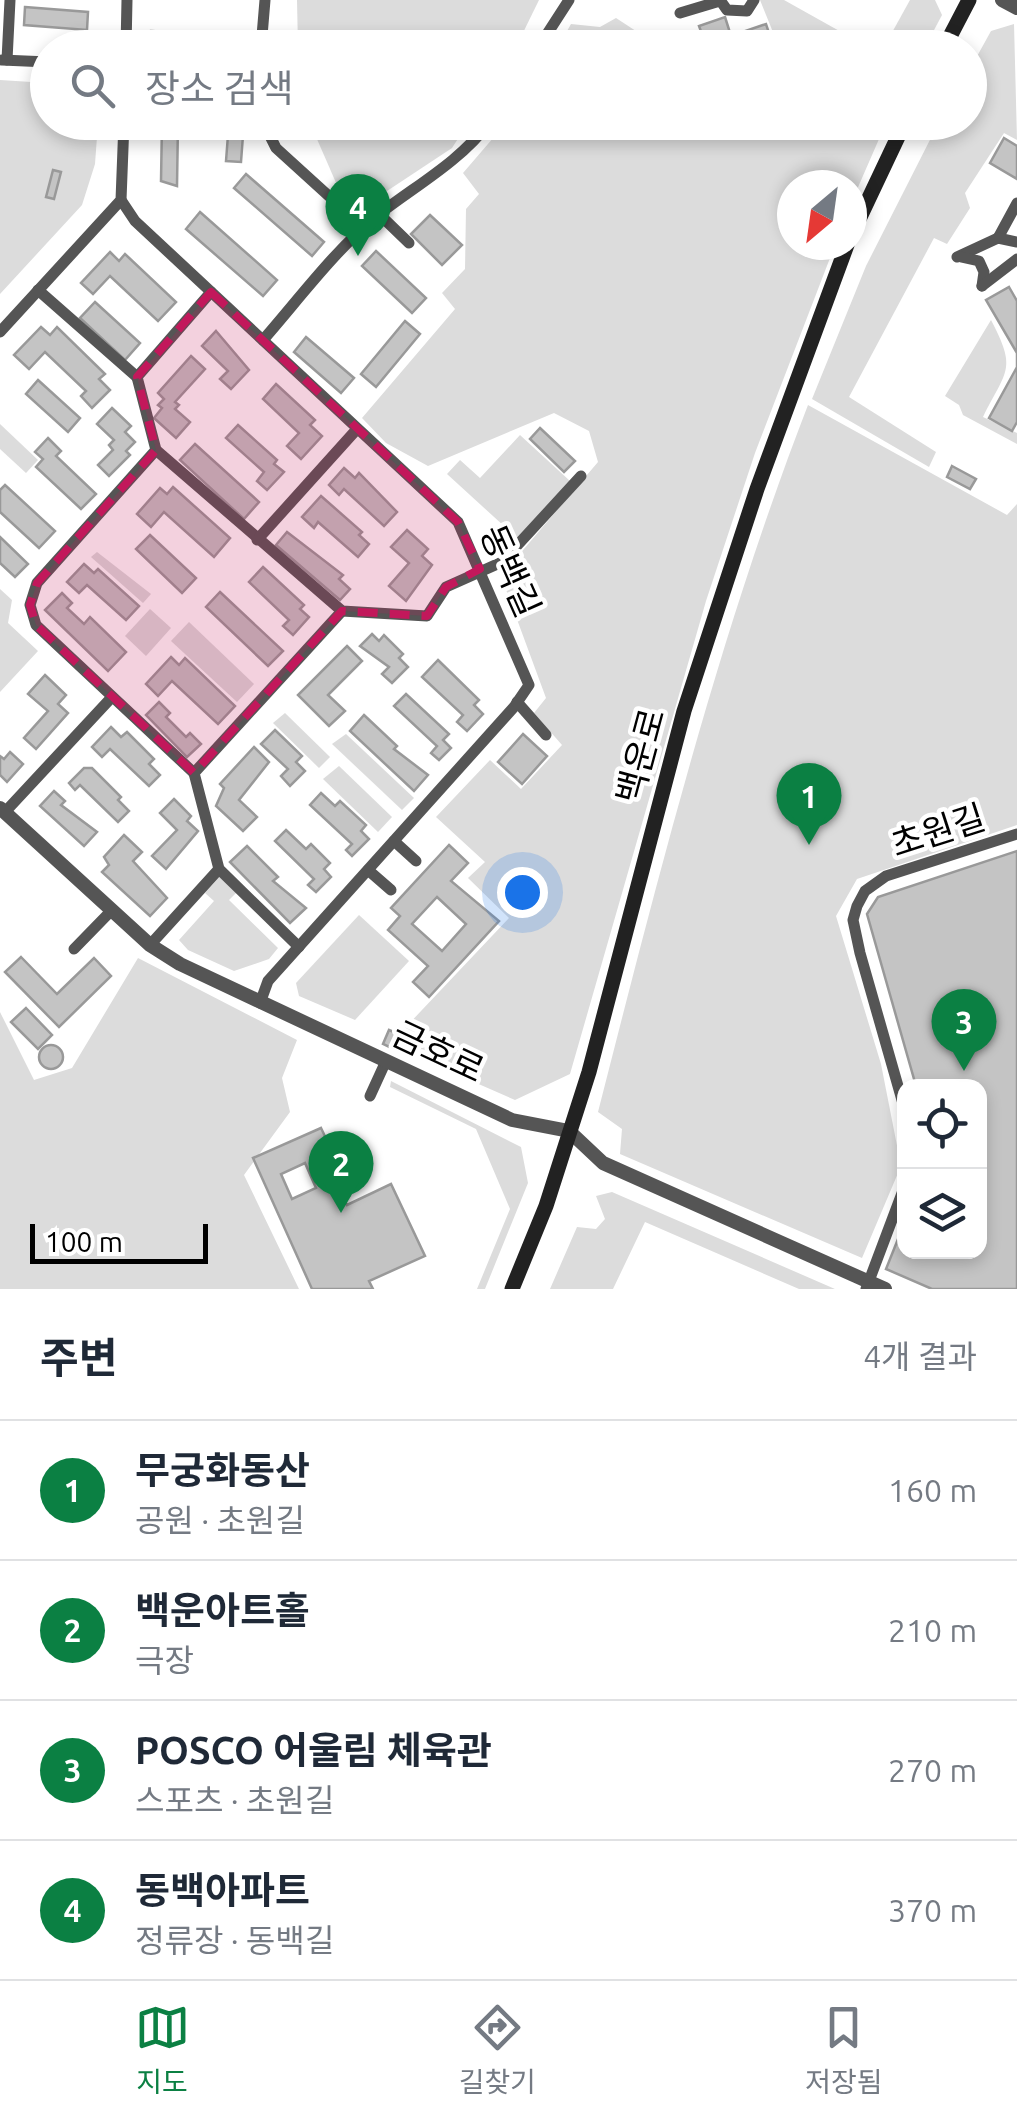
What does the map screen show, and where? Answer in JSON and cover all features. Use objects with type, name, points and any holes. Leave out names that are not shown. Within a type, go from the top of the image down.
[{"type":"main road","points":[[953,30],[969,0]]},
{"type":"main road","points":[[867,202],[896,140]]},
{"type":"main road","name":"백운로","points":[[512,1289],[546,1206],[589,1072],[684,710],[757,490],[841,260]]},
{"type":"street","points":[[10,0],[3,60],[30,61]]},
{"type":"street","points":[[126,30],[127,0]]},
{"type":"street","points":[[262,30],[265,0]]},
{"type":"street","points":[[550,30],[569,0]]},
{"type":"street","points":[[680,14],[720,1],[737,14],[747,11],[754,0]]},
{"type":"street","points":[[1002,0],[1017,8]]},
{"type":"street","points":[[0,332],[121,200],[123,140]]},
{"type":"street","points":[[272,140],[276,148],[364,228]]},
{"type":"street","points":[[263,340],[364,228],[432,180],[476,140]]},
{"type":"street","name":"동백길","points":[[121,200],[135,222],[458,522],[529,685],[517,702]]},
{"type":"street","points":[[1017,203],[998,238],[957,257],[979,261],[984,272],[982,286],[1017,260]]},
{"type":"street","points":[[379,214],[410,243]]},
{"type":"street","points":[[998,238],[1017,242]]},
{"type":"street","points":[[38,290],[136,377],[156,450],[342,611],[426,616],[446,587],[480,568],[502,562],[581,476]]},
{"type":"street","points":[[136,377],[211,292]]},
{"type":"street","points":[[257,540],[357,429]]},
{"type":"street","points":[[156,450],[37,583],[30,604],[36,625],[194,773],[219,869],[299,947]]},
{"type":"street","points":[[194,773],[342,611]]},
{"type":"street","points":[[4,814],[112,696]]},
{"type":"street","points":[[260,1003],[268,980],[517,702],[546,735]]},
{"type":"street","name":"금호로","points":[[4,814],[150,945],[201,976],[512,1120],[568,1131],[604,1163],[867,1285],[885,1289]]},
{"type":"street","name":"초원길","points":[[897,1082],[853,920],[865,891],[886,876],[1017,834]]},
{"type":"street","points":[[394,841],[416,862]]},
{"type":"street","points":[[150,945],[219,869]]},
{"type":"street","points":[[368,870],[391,890]]},
{"type":"street","points":[[74,949],[112,910]]},
{"type":"street","points":[[370,1096],[386,1061]]},
{"type":"street","points":[[867,1285],[897,1206]]},
{"type":"highlighted area","points":[[211,292],[458,522],[480,569],[446,587],[427,616],[342,611],[194,773],[36,625],[30,605],[37,583],[156,450],[137,377]]},
{"type":"shaded area","points":[[297,0],[539,0],[524,30],[298,30]]},
{"type":"shaded area","points":[[760,0],[784,0],[838,30],[772,30]]},
{"type":"shaded area","points":[[910,0],[935,0],[942,15],[934,30],[893,30]]},
{"type":"shaded area","points":[[616,18],[634,30],[568,30],[571,24],[600,27]]},
{"type":"shaded area","points":[[1014,24],[1017,140],[1004,133],[965,193],[970,208],[947,244],[934,238],[849,397],[936,452],[929,467],[812,399],[866,266],[930,140],[987,140],[987,38],[991,31]]},
{"type":"shaded area","points":[[0,80],[30,82],[30,140],[97,140],[95,164],[82,205],[0,294]]},
{"type":"shaded area","points":[[318,140],[457,140],[452,148],[387,191],[337,185]]},
{"type":"shaded area","points":[[491,140],[879,140],[866,170],[777,170],[777,260],[829,260],[755,453],[706,601],[570,1074],[515,1100],[410,1054],[417,1035],[404,1029],[509,918],[468,878],[485,862],[436,817],[490,760],[521,789],[562,745],[534,713],[546,698],[501,576],[598,462],[589,431],[554,413],[428,466],[386,443],[362,418],[455,309],[442,293],[465,269],[466,209],[479,194],[463,173]]},
{"type":"shaded area","points":[[991,320],[1004,349],[1006,369],[983,417],[1017,433],[1017,444],[963,415],[959,405],[945,396]]},
{"type":"shaded area","points":[[808,405],[1007,515],[1017,504],[1017,825],[857,879],[836,916],[881,1064],[897,1146],[897,1175],[862,1258],[620,1154],[622,1129],[598,1112],[668,844],[746,579]]},
{"type":"shaded area","points":[[0,424],[38,460],[26,473],[0,449]]},
{"type":"shaded area","points":[[520,435],[570,481],[517,538],[447,474],[460,460],[480,478]]},
{"type":"shaded area","points":[[97,552],[151,594],[143,603],[91,557]]},
{"type":"shaded area","points":[[0,589],[12,600],[8,623],[38,651],[0,692]]},
{"type":"shaded area","points":[[150,609],[171,628],[146,656],[125,636]]},
{"type":"shaded area","points":[[189,622],[254,684],[237,702],[171,641]]},
{"type":"shaded area","points":[[285,713],[330,757],[319,768],[273,723]]},
{"type":"shaded area","points":[[346,734],[414,798],[402,810],[332,744]]},
{"type":"shaded area","points":[[339,766],[392,817],[378,832],[323,779]]},
{"type":"shaded area","points":[[222,874],[239,890],[229,900],[278,948],[269,959],[234,971],[188,950],[179,940],[214,901],[205,893]]},
{"type":"shaded area","points":[[359,915],[409,961],[355,1020],[299,996],[296,983]]},
{"type":"shaded area","points":[[138,958],[297,1040],[282,1078],[290,1112],[244,1175],[299,1289],[0,1289],[0,1012],[34,1080],[72,1068]]},
{"type":"shaded area","points":[[391,1081],[521,1147],[528,1183],[485,1289],[477,1289],[510,1209],[476,1129],[390,1087]]},
{"type":"shaded area","points":[[612,1192],[835,1289],[799,1289],[645,1222],[613,1289],[550,1289],[577,1227],[596,1229],[605,1219],[596,1196]]},
{"type":"building","points":[[25,7],[88,12],[87,30],[24,25]]},
{"type":"building","points":[[725,17],[729,30],[700,30],[699,26]]},
{"type":"building","points":[[1004,138],[1017,146],[1017,179],[990,163]]},
{"type":"building","points":[[162,140],[178,140],[177,186],[161,181]]},
{"type":"building","points":[[228,140],[243,140],[241,162],[226,161]]},
{"type":"building","points":[[53,170],[61,172],[54,199],[46,197]]},
{"type":"building","points":[[246,174],[324,242],[312,256],[234,188]]},
{"type":"building","points":[[200,212],[277,280],[263,296],[186,229]]},
{"type":"building","points":[[430,215],[462,245],[442,265],[411,234]]},
{"type":"building","points":[[376,251],[426,298],[412,313],[362,266]]},
{"type":"building","points":[[110,252],[119,261],[125,254],[176,302],[158,321],[110,276],[93,294],[81,283]]},
{"type":"building","points":[[1009,287],[1017,301],[1017,353],[986,300]]},
{"type":"building","points":[[95,302],[140,343],[125,360],[80,318]]},
{"type":"building","points":[[405,321],[420,334],[376,387],[361,374]]},
{"type":"building","points":[[41,327],[50,335],[57,327],[105,374],[99,379],[110,390],[92,408],[81,396],[86,391],[45,352],[29,369],[14,355]]},
{"type":"building","points":[[216,331],[249,370],[231,389],[220,379],[228,371],[202,346]]},
{"type":"building","points":[[306,337],[354,378],[341,393],[294,352]]},
{"type":"building","points":[[191,356],[205,369],[175,402],[179,405],[175,409],[190,422],[176,438],[154,418],[164,399],[158,393]]},
{"type":"building","points":[[1017,367],[1017,422],[1012,431],[989,418]]},
{"type":"building","points":[[38,380],[80,418],[68,432],[26,394]]},
{"type":"building","points":[[276,384],[315,420],[310,425],[322,436],[301,459],[287,446],[299,433],[263,399]]},
{"type":"building","points":[[112,408],[131,426],[125,432],[135,442],[126,451],[130,455],[109,476],[98,465],[113,450],[109,445],[114,440],[97,424]]},
{"type":"building","points":[[238,425],[277,460],[274,464],[284,472],[267,490],[257,481],[264,472],[226,438]]},
{"type":"building","points":[[540,428],[575,461],[564,472],[530,439]]},
{"type":"building","points":[[48,438],[61,451],[56,456],[96,494],[81,509],[36,467],[43,459],[35,452]]},
{"type":"building","points":[[195,444],[259,502],[244,519],[180,460]]},
{"type":"building","points":[[952,466],[976,479],[970,489],[947,477]]},
{"type":"building","points":[[344,468],[355,478],[359,473],[397,512],[384,526],[344,489],[339,495],[329,485]]},
{"type":"building","points":[[5,485],[55,531],[39,548],[0,512],[0,490]]},
{"type":"building","points":[[173,487],[230,538],[214,557],[164,512],[151,527],[137,514],[160,488],[167,494]]},
{"type":"building","points":[[321,496],[362,532],[359,535],[369,544],[358,557],[318,522],[314,528],[302,517]]},
{"type":"building","points":[[407,530],[428,549],[422,556],[432,565],[406,601],[389,586],[409,563],[391,547]]},
{"type":"building","points":[[287,532],[343,575],[339,579],[350,589],[340,600],[276,545]]},
{"type":"building","points":[[150,535],[196,578],[182,593],[136,549]]},
{"type":"building","points":[[0,537],[28,564],[15,577],[0,563]]},
{"type":"building","points":[[84,564],[94,573],[98,569],[139,606],[126,620],[87,585],[79,593],[67,582]]},
{"type":"building","points":[[263,567],[304,605],[300,609],[309,617],[293,635],[283,626],[289,620],[249,582]]},
{"type":"building","points":[[220,592],[283,651],[268,666],[206,607]]},
{"type":"building","points":[[62,593],[72,603],[67,608],[84,624],[90,617],[126,652],[108,671],[45,610]]},
{"type":"building","points":[[372,634],[379,641],[384,635],[403,654],[399,658],[408,667],[392,683],[382,674],[389,667],[360,646]]},
{"type":"building","points":[[347,646],[362,661],[328,695],[345,711],[329,726],[298,695]]},
{"type":"building","points":[[171,657],[179,665],[185,658],[235,706],[218,724],[172,681],[158,696],[146,684]]},
{"type":"building","points":[[438,660],[479,700],[474,705],[483,714],[467,731],[457,722],[463,715],[422,677]]},
{"type":"building","points":[[45,675],[66,695],[58,704],[68,713],[36,749],[24,738],[48,711],[28,694]]},
{"type":"building","points":[[406,694],[449,734],[443,740],[451,748],[439,760],[431,753],[437,746],[394,706]]},
{"type":"building","points":[[159,702],[170,713],[166,717],[186,737],[190,733],[201,744],[187,757],[146,715]]},
{"type":"building","points":[[364,715],[397,746],[394,749],[428,775],[414,791],[350,731]]},
{"type":"building","points":[[111,727],[121,737],[127,732],[154,759],[149,764],[160,775],[149,786],[110,749],[102,757],[92,747]]},
{"type":"building","points":[[275,730],[302,756],[296,762],[305,771],[290,786],[281,776],[288,769],[261,744]]},
{"type":"building","points":[[523,734],[547,756],[522,784],[498,762]]},
{"type":"building","points":[[254,747],[269,762],[239,800],[257,817],[243,831],[216,806],[224,788],[220,784]]},
{"type":"building","points":[[10,752],[23,764],[7,782],[0,775],[0,756],[4,759]]},
{"type":"building","points":[[84,768],[92,768],[121,797],[118,800],[129,811],[118,822],[80,785],[75,790],[69,783]]},
{"type":"building","points":[[54,791],[65,801],[61,805],[97,832],[84,846],[40,806]]},
{"type":"building","points":[[321,793],[335,806],[340,801],[366,825],[361,831],[369,839],[352,856],[346,850],[352,844],[310,805]]},
{"type":"building","points":[[174,799],[191,816],[187,821],[198,831],[166,869],[152,856],[177,830],[160,813]]},
{"type":"building","points":[[286,830],[306,849],[311,844],[330,863],[324,869],[331,877],[316,892],[308,885],[314,879],[275,841]]},
{"type":"building","points":[[124,835],[142,852],[133,861],[167,898],[150,916],[102,872],[109,865],[104,857]]},
{"type":"building","points":[[449,845],[468,863],[451,881],[499,921],[429,997],[413,982],[428,966],[388,930],[400,916],[391,908]],"holes":[[[437,897],[466,924],[442,951],[412,924]]]},
{"type":"building","points":[[247,846],[278,877],[273,881],[306,908],[290,923],[230,862]]},
{"type":"building","points":[[1017,851],[1017,1289],[932,1289],[886,1269],[897,1242],[897,1259],[987,1259],[987,1079],[914,1079],[867,914],[878,897]]},
{"type":"building","points":[[21,957],[57,994],[94,958],[111,976],[59,1027],[5,972]]},
{"type":"building","points":[[26,1008],[52,1035],[38,1049],[11,1022]]},
{"type":"building","points":[[389,1030],[413,1040],[406,1055],[383,1044]]},
{"type":"building","points":[[51,1045],[63,1057],[51,1069],[39,1057]]},
{"type":"building","points":[[321,1128],[333,1153],[324,1158],[334,1180],[340,1177],[349,1195],[341,1194],[347,1205],[391,1184],[425,1256],[369,1281],[373,1289],[312,1289],[253,1158]],"holes":[[[305,1163],[316,1188],[292,1199],[281,1174]]]},
{"type":"place","name":"동백아파트","points":[[358,256]]},
{"type":"place","name":"무궁화동산","points":[[809,845]]},
{"type":"place","name":"POSCO 어울림 체육관","points":[[964,1071]]},
{"type":"place","name":"백운아트홀","points":[[341,1213]]}]
